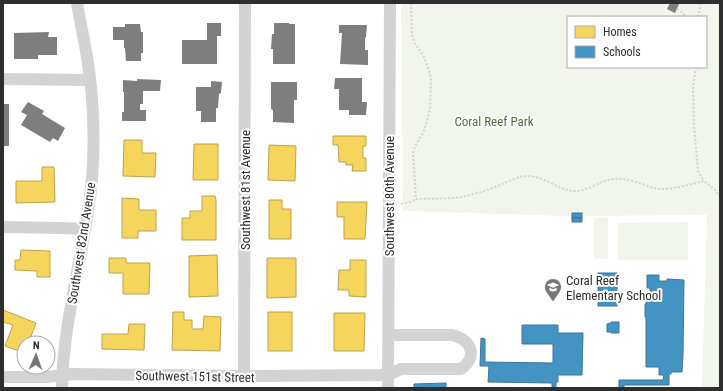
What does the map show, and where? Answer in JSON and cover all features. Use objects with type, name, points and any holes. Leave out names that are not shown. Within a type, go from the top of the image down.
[{"type":"street","name":"Southwest 82nd Avenue","points":[[62,388],[62,375],[69,314],[88,211],[92,165],[93,121],[90,80],[77,3]]},
{"type":"street","name":"Southwest 81st Avenue","points":[[244,376],[245,3]]},
{"type":"street","name":"Southwest 80th Avenue","points":[[388,388],[390,3]]},
{"type":"street","points":[[3,79],[90,80]]},
{"type":"street","points":[[3,227],[85,229]]},
{"type":"street","name":"Southwest 151st Street","points":[[3,377],[46,377],[73,374],[244,376],[388,375],[401,369],[460,369],[469,361],[471,354],[470,346],[466,341],[452,335],[389,335]]},
{"type":"path","points":[[411,3],[412,35],[415,44],[423,56],[431,79],[428,118],[413,153],[416,199]]},
{"type":"path","points":[[698,16],[701,3]]},
{"type":"path","points":[[677,9],[684,16]]},
{"type":"path","points":[[696,68],[693,86],[694,125],[698,171],[704,181],[715,190],[720,197]]},
{"type":"path","points":[[401,204],[416,199],[455,198],[468,196],[521,177],[528,176],[541,179],[573,191],[585,189],[614,179],[621,179],[664,189],[704,181]]},
{"type":"path","points":[[720,382],[720,388]]},
{"type":"green space","name":"Coral Reef Park","points":[[401,3],[720,3],[720,388],[702,388],[707,215],[569,216],[403,211]]},
{"type":"green space","points":[[594,218],[608,218],[608,259],[594,258]]},
{"type":"green space","points":[[688,222],[688,260],[617,260],[618,223]]},
{"type":"building: Homes","points":[[333,136],[366,136],[366,146],[363,146],[363,158],[366,158],[366,171],[352,171],[353,165],[346,165],[346,162],[339,162],[338,145],[333,145]]},
{"type":"building: Homes","points":[[124,140],[142,140],[142,153],[156,153],[155,177],[123,176]]},
{"type":"building: Homes","points":[[194,144],[218,144],[218,180],[193,180]]},
{"type":"building: Homes","points":[[269,145],[296,146],[295,181],[268,180]]},
{"type":"building: Homes","points":[[42,167],[54,167],[55,202],[16,203],[16,181],[42,181]]},
{"type":"building: Homes","points":[[202,196],[215,196],[216,240],[182,240],[182,218],[190,218],[190,211],[202,211]]},
{"type":"building: Homes","points":[[122,198],[139,199],[139,210],[156,210],[156,231],[138,231],[138,238],[122,238]]},
{"type":"building: Homes","points":[[269,200],[282,200],[282,209],[291,209],[291,239],[269,239]]},
{"type":"building: Homes","points":[[337,202],[367,202],[365,239],[344,239],[344,217],[337,217]]},
{"type":"building: Homes","points":[[21,250],[50,251],[50,277],[37,277],[37,271],[15,270],[15,260],[20,260]]},
{"type":"building: Homes","points":[[217,255],[218,296],[189,297],[189,256]]},
{"type":"building: Homes","points":[[109,258],[126,258],[126,263],[150,263],[149,294],[123,294],[123,273],[109,273]]},
{"type":"building: Homes","points":[[267,258],[296,258],[296,297],[267,298]]},
{"type":"building: Homes","points":[[350,260],[366,260],[366,297],[349,296],[349,290],[338,290],[339,270],[350,270]]},
{"type":"building: Homes","points":[[3,310],[36,323],[32,335],[16,335],[16,350],[5,346],[13,325],[3,322]]},
{"type":"building: Homes","points":[[173,312],[184,312],[184,320],[192,320],[192,329],[203,329],[204,316],[221,317],[220,351],[172,350]]},
{"type":"building: Homes","points":[[268,312],[292,312],[292,351],[268,351]]},
{"type":"building: Homes","points":[[334,313],[365,313],[364,351],[334,351]]},
{"type":"building: Homes","points":[[129,324],[145,324],[144,350],[102,349],[102,334],[128,334]]},
{"type":"building: Schools","points":[[572,213],[582,213],[582,218],[572,218]]},
{"type":"building: Schools","points":[[572,218],[582,218],[582,222],[572,222]]},
{"type":"building: Schools","points":[[598,273],[617,273],[617,306],[598,306]]},
{"type":"building: Schools","points":[[647,275],[659,275],[659,281],[667,281],[667,279],[684,280],[682,372],[671,372],[671,374],[669,374],[669,385],[624,385],[624,388],[619,388],[619,380],[663,380],[664,375],[659,375],[659,367],[646,367],[645,304],[647,292],[650,292],[650,288],[647,288]]},
{"type":"building: Schools","points":[[611,322],[619,322],[619,333],[607,332],[607,324]]},
{"type":"building: Schools","points":[[522,325],[558,325],[558,333],[583,333],[582,375],[558,375],[556,388],[552,388],[552,383],[488,382],[489,366],[480,366],[481,338],[485,339],[485,362],[553,363],[553,344],[522,344]]},
{"type":"building: Schools","points":[[446,383],[446,388],[414,388],[414,384]]},
{"type":"building: Other","points":[[670,3],[679,4],[675,13],[667,9]]},
{"type":"building: Other","points":[[207,23],[221,23],[221,36],[217,36],[217,64],[182,64],[182,40],[207,40]]},
{"type":"building: Other","points":[[274,23],[295,24],[295,64],[273,64],[273,49],[271,49],[272,34],[274,34]]},
{"type":"building: Other","points":[[125,24],[140,24],[141,32],[143,32],[143,53],[141,53],[141,61],[126,61],[124,40],[113,40],[113,27],[125,27]]},
{"type":"building: Other","points":[[339,25],[367,25],[365,50],[368,50],[368,65],[340,64],[342,33],[339,33]]},
{"type":"building: Other","points":[[49,32],[48,37],[57,37],[57,55],[38,55],[38,59],[14,59],[14,33]]},
{"type":"building: Other","points":[[335,78],[362,78],[362,102],[367,102],[366,115],[349,115],[349,110],[339,110],[339,89],[334,89]]},
{"type":"building: Other","points":[[137,79],[161,80],[160,91],[143,91],[143,104],[140,104],[140,110],[146,110],[146,121],[122,121],[122,112],[124,112],[123,80],[137,81]]},
{"type":"building: Other","points":[[211,81],[222,82],[218,108],[216,108],[216,122],[201,122],[201,111],[196,111],[196,87],[211,87]]},
{"type":"building: Other","points":[[271,82],[297,82],[297,100],[294,100],[294,123],[273,122],[273,110],[271,109]]},
{"type":"building: Other","points":[[28,102],[44,111],[42,114],[65,128],[58,141],[53,138],[50,142],[21,125],[27,115],[21,112]]},
{"type":"building: Other","points":[[3,104],[9,104],[9,146],[3,146]]},
{"type":"place","name":"Coral Reef Elementary School","points":[[553,302]]}]
